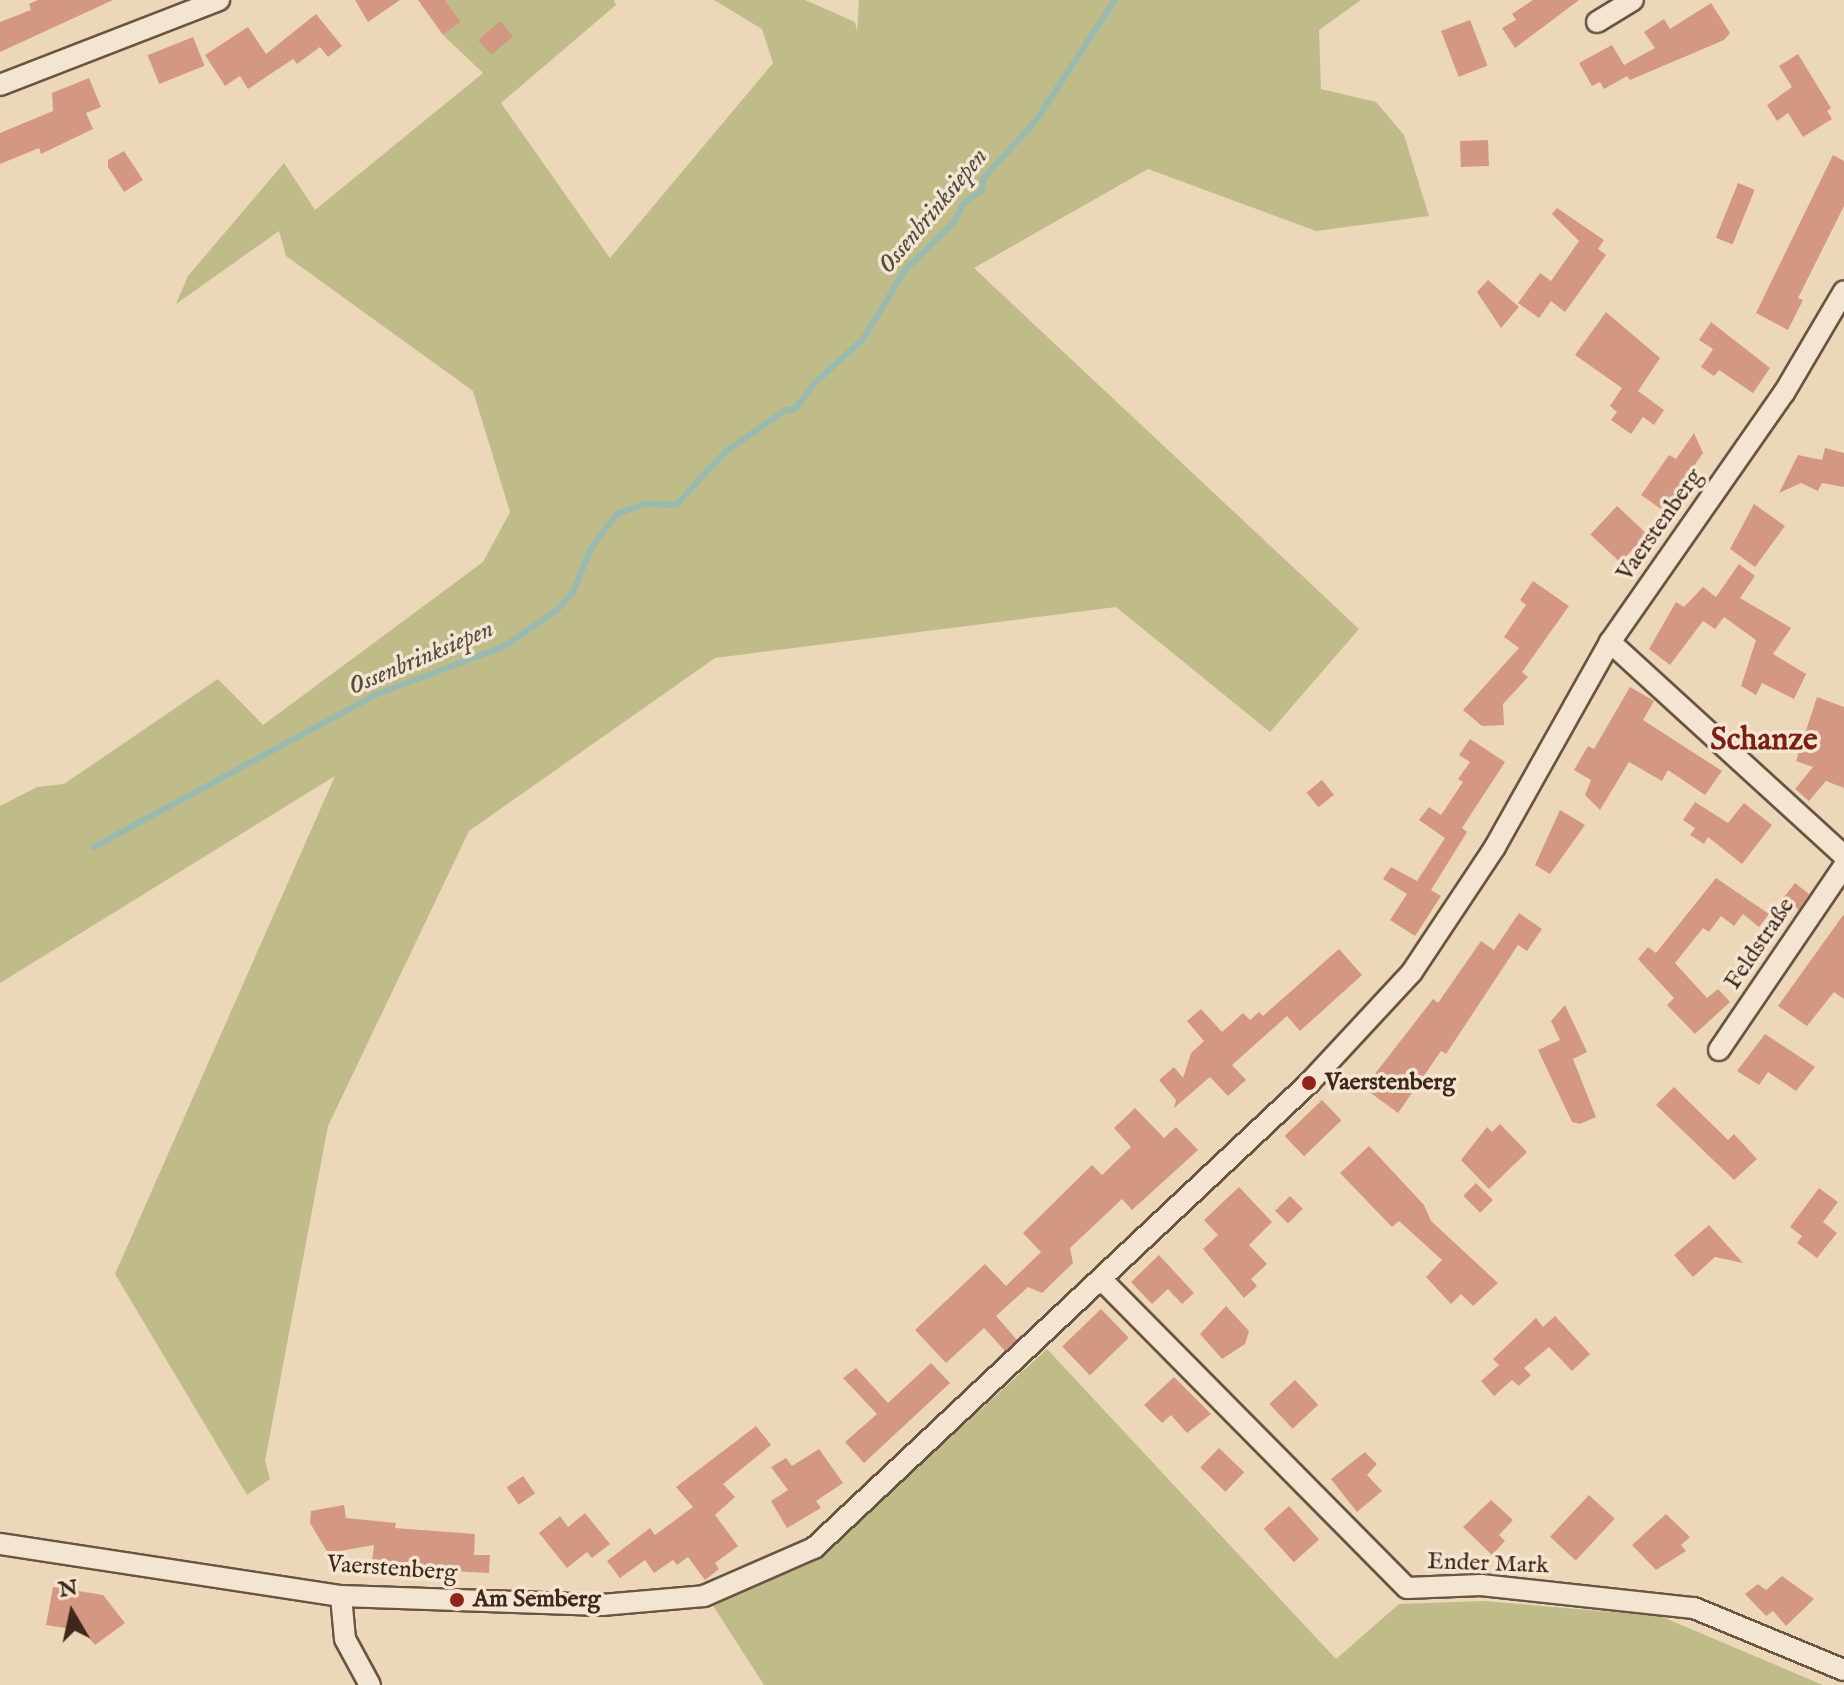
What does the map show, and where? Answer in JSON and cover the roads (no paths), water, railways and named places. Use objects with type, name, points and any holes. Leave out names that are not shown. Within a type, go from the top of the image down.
[{"type":"street","points":[[0,85],[219,0]]},
{"type":"street","points":[[1597,22],[1633,0]]},
{"type":"street","name":"Vaerstenberg","points":[[0,1544],[341,1596],[663,1603],[704,1596],[764,1574],[814,1548],[1309,1083],[1412,972],[1495,847],[1610,642],[1784,393],[1844,291]]},
{"type":"street","points":[[1610,642],[1844,856]]},
{"type":"street","name":"Feldstraße","points":[[1719,1050],[1844,866]]},
{"type":"street","name":"Ender Mark","points":[[1102,1280],[1395,1581],[1407,1588],[1481,1585],[1694,1608],[1844,1670]]},
{"type":"street","points":[[341,1596],[345,1639],[370,1685]]},
{"type":"waterway","name":"Ossenbrinksiepen","points":[[94,847],[377,694],[503,647],[556,611],[573,592],[591,548],[617,514],[644,504],[676,505],[725,452],[787,409],[794,410],[815,383],[863,339],[905,270],[955,221],[963,204],[982,190],[983,179],[1037,119],[1115,0]]},
{"type":"place","name":"Vaerstenberg","points":[[1309,1083]]},
{"type":"place","name":"Am Semberg","points":[[457,1600]]},
{"type":"district","name":"Schanze","points":[[1764,741]]}]
